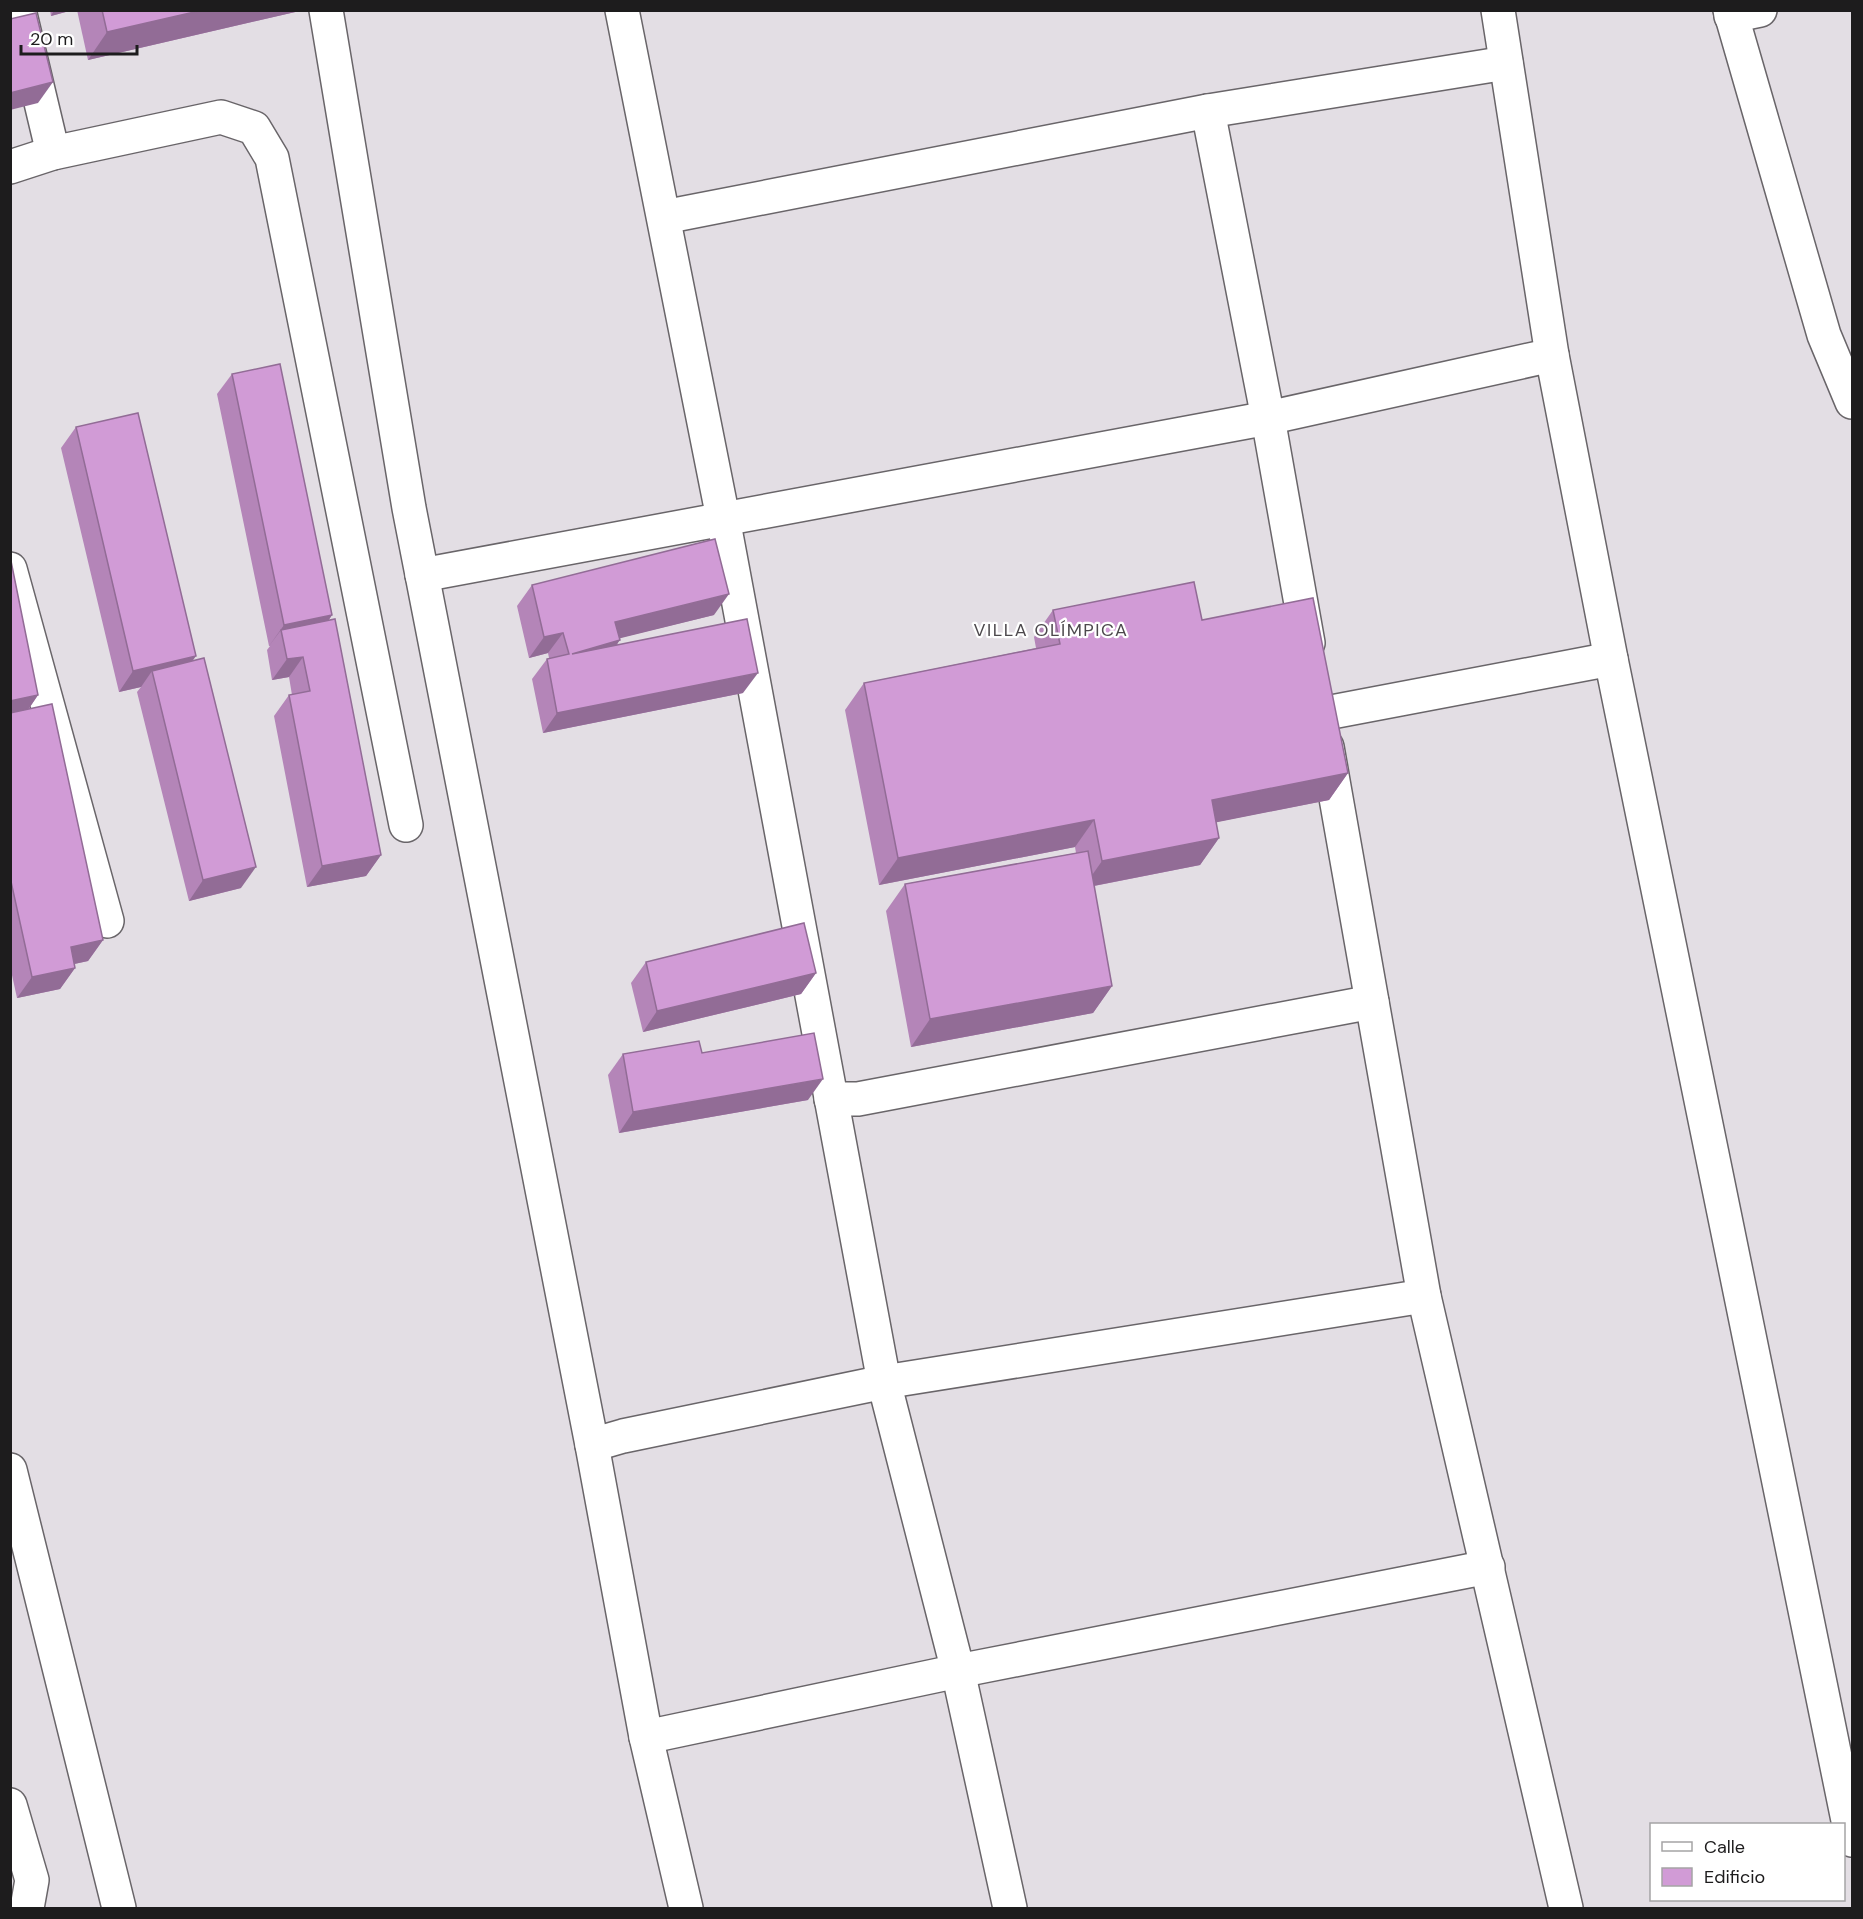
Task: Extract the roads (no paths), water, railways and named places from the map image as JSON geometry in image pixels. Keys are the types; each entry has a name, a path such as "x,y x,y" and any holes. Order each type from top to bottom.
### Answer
{"street":[{"path":"19,10 53,153"},
{"path":"326,10 409,508 592,1445 646,1737 686,1908"},
{"path":"622,10 723,518 884,1382 958,1671 1011,1908"},
{"path":"1498,10 1551,355 1852,1840"},
{"path":"1741,12 1824,335 1852,402"},
{"path":"663,217 1208,111 1506,63"},
{"path":"1208,111 1268,417 1424,1296 1566,1908"},
{"path":"10,167 53,153 221,117 254,128 272,158 406,825"},
{"path":"422,575 1268,417 1551,355"},
{"path":"10,569 107,921"},
{"path":"1321,714 1611,658"},
{"path":"831,1099 858,1099 1372,1002"},
{"path":"592,1445 884,1382 1424,1296"},
{"path":"10,1470 119,1908"},
{"path":"646,1737 958,1671 1488,1567"},
{"path":"10,1805 32,1880 27,1908"}],"district":[{"name":"VILLA OLÍMPICA","path":"1051,630"}]}
